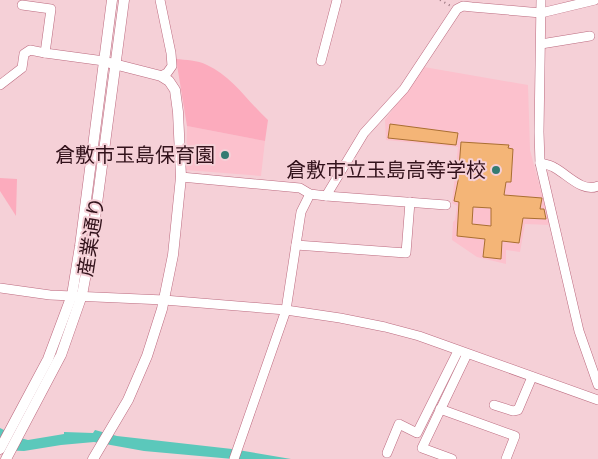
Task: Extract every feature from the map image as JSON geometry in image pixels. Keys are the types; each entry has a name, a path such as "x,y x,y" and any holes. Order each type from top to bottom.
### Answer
{"street":[{"name":"産業通り","path":"77,295 80,246 112,0"},
{"name":"産業通り","path":"8,455 13,435 24,407 77,295 92,241 124,0"},
{"path":"160,0 172,66 167,73 161,76"},
{"path":"321,61 337,0"},
{"path":"541,0 540,163 579,331 598,385"},
{"path":"326,196 364,133 404,89 454,12 472,3 505,4 541,13 595,0"},
{"path":"22,5 51,10 45,53"},
{"path":"540,44 590,36"},
{"path":"0,85 22,68 24,54 30,50 104,61 161,76 169,81 175,90 181,177 173,255 164,300 147,356 128,400 93,459"},
{"path":"540,163 554,166 582,186 595,188 598,186"},
{"path":"181,177 300,188 310,194 326,196 446,205"},
{"path":"234,459 286,310 301,212 310,194"},
{"path":"296,245 406,253 410,202"},
{"path":"0,288 50,295 164,300 286,310 385,327 419,336 598,400"},
{"path":"417,433 458,351"},
{"path":"452,459 422,448 468,354"},
{"path":"494,405 513,411 518,410 532,377"},
{"path":"440,409 515,436 506,459"},
{"path":"387,453 398,424 427,437"},
{"name":"産業通り","path":"0,449 13,435"}],"shaded area":[{"path":"176,59 203,63 232,82 268,120 265,141 187,126"},
{"name":"倉敷市立玉島高等学校","path":"424,67 528,85 530,150 550,225 525,224 520,252 506,250 506,264 477,257 452,240 453,222 457,206 452,203 458,147 386,140 385,120"},
{"name":"倉敷市玉島保育園","path":"187,126 265,141 261,176 186,170"},
{"path":"0,178 17,179 16,216 0,191"}],"water":[{"path":"0,428 8,432 9,435 28,440 64,434 64,432 93,433 95,430 117,436 232,449 291,459 233,459 144,451 94,442 24,451 0,450"}],"building":[{"path":"390,124 458,133 456,145 388,138"},
{"path":"461,142 509,145 508,148 513,149 511,182 506,182 504,195 542,198 540,209 544,209 546,219 523,218 519,243 502,241 501,259 483,257 485,239 457,236 459,202 454,201 458,181","holes":["473,207 491,208 491,226 472,224"]}],"place":[{"name":"倉敷市玉島保育園","path":"225,155"},
{"name":"倉敷市立玉島高等学校","path":"496,170"}]}
